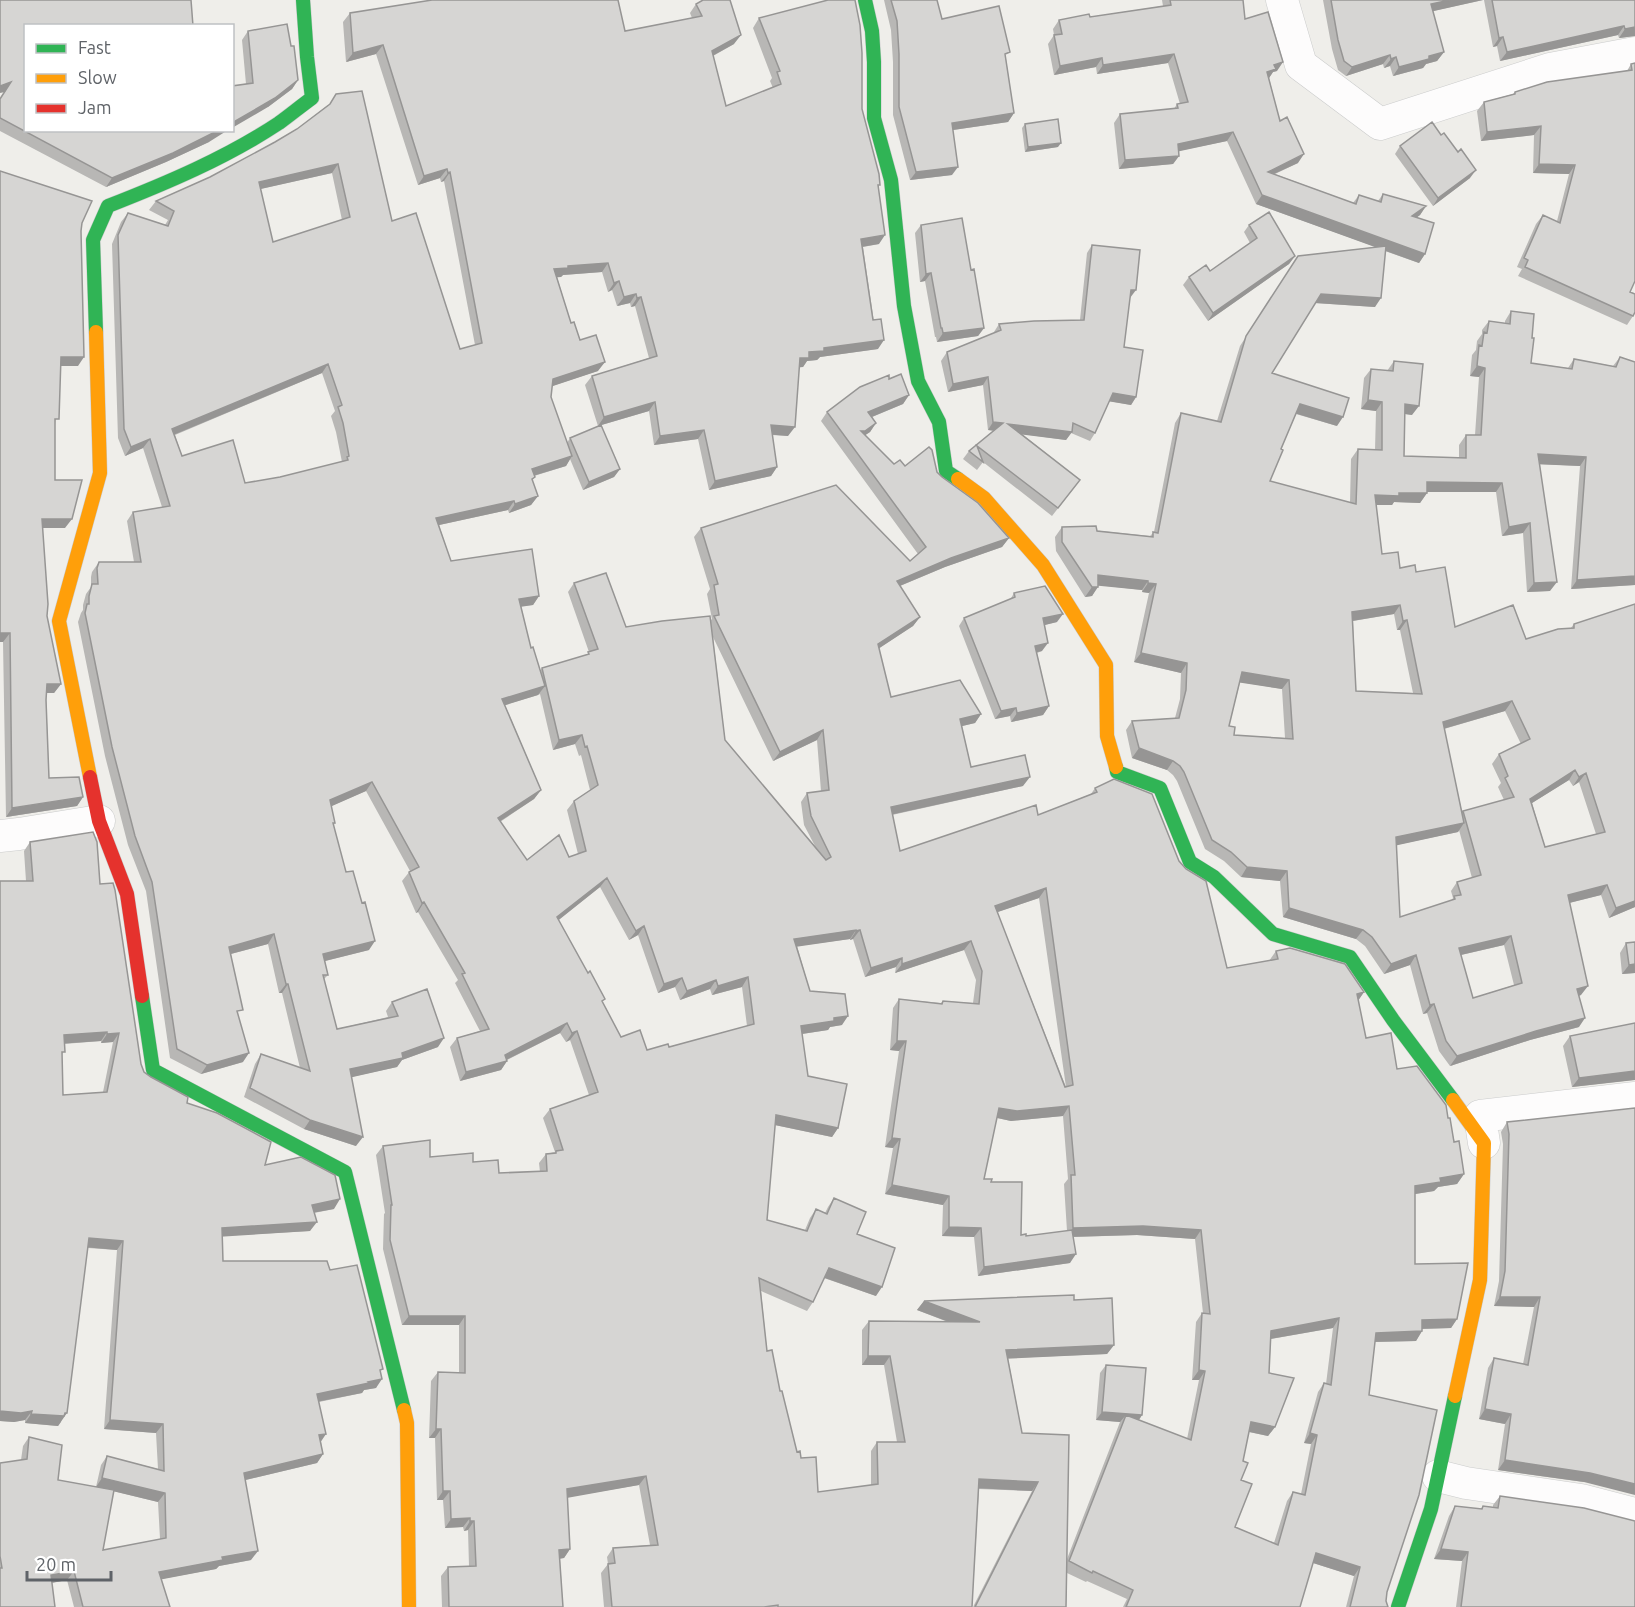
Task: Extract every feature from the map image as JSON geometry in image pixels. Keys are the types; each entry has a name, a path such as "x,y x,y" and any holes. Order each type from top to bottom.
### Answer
{"street":[{"path":"303,0 312,98 238,147 153,189 108,206 93,240 100,473 59,621 99,822 127,894 153,1070 345,1172 407,1423 409,1607"},
{"path":"865,0 872,31 874,118 891,180 904,306 918,381 939,422 946,471 984,498 1043,565 1106,665 1107,736 1117,772 1160,788 1190,862 1214,877 1273,934 1350,957 1393,1020 1484,1143"},
{"path":"1282,0 1301,65 1380,124 1550,69 1635,53"},
{"path":"0,836 99,822"},
{"path":"1398,1607 1431,1509 1480,1280 1484,1143 1480,1116 1635,1098"},
{"path":"1438,1476 1466,1483 1581,1500 1635,1514"}],"building":[{"path":"0,0 191,0 193,24 24,24 24,131 0,118 0,99 11,82 0,86"},
{"path":"432,0 618,0 625,31 702,16 696,4 703,0 730,0 741,35 712,51 726,106 781,84 777,72 780,71 759,18 828,0 855,0 862,53 862,109 879,174 880,185 878,185 885,235 861,239 873,320 881,319 884,340 824,348 824,351 809,352 809,358 800,358 795,427 771,425 777,467 715,481 704,430 660,436 655,402 604,417 592,376 657,356 641,297 637,298 636,294 624,297 619,281 614,283 608,263 554,269 571,323 574,322 580,340 596,335 605,362 553,379 551,397 572,456 532,469 535,477 532,479 538,496 515,504 514,501 436,518 451,561 532,549 539,596 519,599 531,648 533,647 545,686 502,699 541,790 498,818 527,860 559,835 569,857 586,851 574,801 598,785 582,735 559,740 542,668 589,654 588,652 598,649 574,583 606,573 626,627 710,616 725,740 826,860 831,857 811,816 807,793 829,790 823,730 780,752 714,616 719,615 714,585 718,584 701,528 836,485 910,561 926,547 827,412 860,387 889,375 889,379 901,374 909,395 868,412 876,423 865,431 861,431 894,464 900,460 905,466 929,447 932,450 937,472 978,503 1009,538 951,558 897,581 920,617 878,644 891,697 960,680 981,714 960,719 971,767 1025,755 1030,777 891,807 900,851 1036,805 1038,815 1097,792 1095,788 1114,779 1152,794 1179,861 1186,869 1206,881 1227,968 1278,959 1276,951 1290,948 1345,964 1364,992 1357,994 1366,1038 1391,1033 1397,1069 1417,1066 1446,1105 1454,1142 1459,1141 1464,1174 1440,1178 1441,1182 1415,1186 1415,1264 1468,1263 1457,1319 1422,1320 1422,1331 1376,1333 1369,1395 1437,1410 1419,1495 1387,1592 1388,1607 1350,1607 1360,1567 1316,1553 1300,1607 1126,1607 1133,1590 1069,1561 1126,1415 1191,1440 1205,1371 1199,1370 1202,1313 1210,1314 1201,1230 1143,1226 1073,1228 1071,1175 1075,1175 1069,1106 1017,1111 999,1108 984,1179 992,1179 991,1182 1022,1182 1021,1235 1072,1230 1076,1254 984,1267 981,1228 949,1227 949,1196 892,1185 900,1139 892,1138 906,1041 897,1041 899,999 942,1004 943,1001 979,1004 982,971 971,941 902,964 902,958 871,968 860,930 856,930 794,939 810,991 845,994 848,1016 834,1018 834,1021 801,1026 808,1076 847,1084 838,1128 776,1115 767,1220 807,1231 816,1209 827,1214 834,1198 866,1212 857,1234 895,1248 882,1287 829,1268 813,1302 759,1278 767,1351 772,1350 780,1391 782,1391 797,1452 800,1451 801,1458 816,1457 818,1492 878,1484 877,1442 905,1442 890,1356 868,1356 869,1321 980,1322 924,1301 1074,1295 1074,1300 1112,1298 1114,1345 1006,1350 1022,1433 1069,1435 1066,1607 975,1607 1038,1482 979,1479 972,1607 778,1607 778,1605 764,1607 612,1607 608,1564 615,1563 613,1548 658,1545 646,1476 567,1489 570,1549 559,1550 563,1607 449,1607 448,1567 476,1566 474,1521 470,1521 470,1518 451,1519 450,1491 443,1491 441,1429 436,1429 438,1372 465,1373 465,1316 409,1316 390,1240 392,1205 383,1146 430,1140 430,1157 473,1153 473,1162 498,1160 499,1173 547,1171 546,1154 563,1150 550,1109 598,1092 577,1031 572,1033 567,1023 505,1055 507,1061 466,1072 457,1038 489,1029 462,974 465,973 424,902 422,903 409,872 419,867 372,782 330,800 335,823 333,823 346,872 353,871 362,903 365,902 375,941 323,954 328,975 323,975 337,1029 398,1016 392,1002 427,989 444,1038 402,1053 403,1058 350,1069 363,1137 310,1120 250,1088 261,1054 310,1071 274,934 229,947 243,1010 237,1011 249,1053 207,1065 177,1049 152,882 135,836 112,747 85,613 92,584 98,584 99,562 141,562 133,512 170,506 150,439 131,447 124,429 118,235 128,213 168,226 174,211 156,201 210,177 297,129 330,104 336,94 362,91 392,221 416,213 460,349 482,343 450,172 448,173 447,169 424,176 383,45 353,53 350,13","holes":["338,164 350,217 273,242 259,182","328,364 342,405 338,407 349,456 348,460 245,483 233,440 182,456 172,429","607,878 636,931 644,926 664,984 682,978 687,991 716,980 718,986 748,977 754,1024 669,1047 668,1044 647,1050 640,1030 621,1037 602,1001 605,999 557,917","1046,888 1073,1085 1065,1087 995,906","1339,1318 1331,1385 1324,1383 1310,1433 1317,1435 1305,1495 1293,1492 1278,1545 1235,1527 1252,1484 1241,1480 1248,1463 1243,1461 1251,1422 1275,1427 1294,1378 1269,1373 1271,1331"]},
{"path":"891,0 937,0 942,19 999,6 1010,52 1005,54 1014,113 952,123 958,167 916,172 899,107 897,21"},
{"path":"1170,0 1243,0 1245,19 1268,12 1283,62 1274,65 1276,69 1267,72 1280,121 1287,117 1304,154 1268,172 1356,204 1359,195 1381,202 1383,194 1426,206 1412,216 1434,223 1425,254 1262,195 1233,132 1178,144 1179,156 1125,160 1120,114 1178,108 1177,104 1188,102 1174,54 1103,65 1102,58 1060,66 1054,35 1062,34 1059,20 1089,14 1090,17 1171,5"},
{"path":"1331,0 1450,0 1431,4 1444,52 1429,56 1429,59 1399,67 1396,57 1391,59 1390,55 1352,67 1344,61"},
{"path":"1492,0 1635,0 1635,27 1625,29 1624,26 1507,52 1503,37 1499,38"},
{"path":"287,24 291,46 294,46 298,80 275,98 234,122 234,86 253,83 248,31"},
{"path":"1635,63 1635,281 1630,292 1635,294 1633,316 1525,267 1528,260 1524,258 1543,215 1560,223 1575,165 1539,164 1541,126 1487,132 1484,102 1547,82 1632,70 1631,64"},
{"path":"1058,119 1061,143 1028,147 1025,124"},
{"path":"1432,122 1441,135 1444,133 1458,152 1461,149 1476,170 1438,198 1400,146"},
{"path":"26,132 215,132 173,153 112,178"},
{"path":"0,171 92,201 82,223 81,231 84,357 61,357 59,419 55,419 55,480 82,480 72,519 42,519 47,616 61,684 47,684 49,778 79,777 83,797 12,808 10,633 0,633"},
{"path":"1269,212 1295,256 1213,313 1189,277 1206,265 1210,271 1257,238 1249,225"},
{"path":"962,218 984,328 943,333 931,273 926,274 921,225"},
{"path":"1092,245 1140,250 1136,290 1131,290 1124,347 1143,350 1136,397 1113,393 1095,433 1073,423 1072,432 1008,424 1080,480 1058,508 977,446 983,462 969,451 1003,423 993,422 988,377 953,384 947,352 1001,330 999,324 1084,320"},
{"path":"1386,246 1381,298 1321,294 1272,373 1349,398 1343,417 1300,404 1270,481 1356,504 1358,449 1382,450 1382,402 1368,400 1371,369 1393,371 1394,361 1423,364 1419,406 1405,404 1404,456 1466,458 1466,435 1481,435 1485,368 1477,366 1479,345 1482,346 1484,332 1487,333 1489,321 1510,324 1511,311 1534,314 1531,363 1572,369 1574,359 1616,367 1620,357 1635,362 1635,576 1577,580 1586,457 1538,454 1557,582 1534,583 1530,523 1509,527 1502,483 1427,482 1427,493 1399,493 1399,496 1375,495 1382,554 1398,552 1400,568 1415,565 1416,572 1445,567 1455,627 1513,605 1526,639 1558,629 1574,628 1574,624 1635,604 1635,901 1616,908 1607,885 1568,895 1588,986 1577,989 1585,1018 1457,1056 1446,1041 1434,1004 1430,1005 1416,955 1391,964 1372,937 1363,930 1289,908 1287,871 1247,867 1231,852 1212,840 1180,766 1139,748 1132,721 1179,718 1186,690 1187,663 1141,653 1156,584 1098,575 1098,587 1092,587 1062,542 1062,527 1096,526 1097,531 1153,537 1153,532 1158,533 1181,413 1221,422 1246,336 1298,256","holes":["1400,605 1403,621 1407,620 1422,694 1356,691 1352,612","1242,672 1289,680 1293,739 1234,735 1235,727 1229,726","1512,701 1530,739 1499,754 1508,776 1505,778 1514,797 1463,811 1481,875 1457,882 1461,895 1454,896 1455,899 1400,917 1396,837 1464,823 1443,722","1575,770 1579,777 1586,773 1605,832 1545,847 1530,799","1511,936 1522,983 1473,998 1459,948"]},
{"path":"601,425 620,469 589,482 570,438"},
{"path":"1045,586 1063,614 1043,618 1048,643 1035,646 1049,706 1017,713 1016,708 1001,711 964,618 1015,597 1014,593"},
{"path":"93,832 97,842 100,884 113,883 115,890 144,1072 188,1097 187,1103 217,1113 271,1142 265,1165 301,1157 335,1175 340,1199 312,1205 317,1222 222,1228 223,1261 327,1261 330,1270 357,1265 383,1369 380,1370 382,1379 317,1394 326,1434 319,1435 323,1454 244,1473 258,1551 159,1572 170,1607 83,1607 74,1571 51,1575 55,1607 0,1607 0,1568 2,1568 0,1463 27,1459 29,1437 62,1445 58,1480 114,1490 103,1550 166,1538 165,1493 102,1478 107,1456 164,1471 163,1424 110,1420 123,1241 89,1238 67,1413 64,1416 31,1414 32,1411 21,1413 0,1411 0,881 33,881 30,842","holes":["107,1032 107,1034 119,1033 107,1092 63,1095 64,1035"]},
{"path":"1635,942 1635,964 1629,965 1626,943"},
{"path":"1635,1023 1635,1071 1579,1078 1570,1036"},
{"path":"1635,1108 1635,1484 1590,1473 1505,1460 1511,1414 1485,1409 1494,1358 1528,1365 1540,1297 1500,1297 1505,1271 1509,1134 1507,1122"},
{"path":"1106,1365 1146,1368 1142,1415 1102,1412"},
{"path":"1500,1496 1584,1508 1635,1521 1635,1607 1461,1607 1468,1552 1441,1549 1455,1506 1498,1508"}],"traffic: fast":[{"path":"96,332 93,240 108,206 174,179 238,148 279,123 312,98 303,0"},
{"path":"865,0 872,31 874,118 891,180 904,306 918,381 939,422 946,471 958,479"},
{"path":"1116,767 1117,772 1160,788 1190,862 1214,877 1273,934 1350,957 1393,1020 1453,1100"},
{"path":"142,996 153,1070 345,1172 404,1410"},
{"path":"1398,1607 1431,1509 1455,1396"}],"traffic: slow":[{"path":"90,777 59,621 100,473 96,332"},
{"path":"958,479 984,498 1043,565 1106,665 1107,736 1116,767"},
{"path":"1453,1100 1484,1143 1480,1280 1455,1396"},
{"path":"404,1410 407,1423 409,1607"}],"traffic: jam":[{"path":"90,777 99,821 127,894 142,996"}]}
